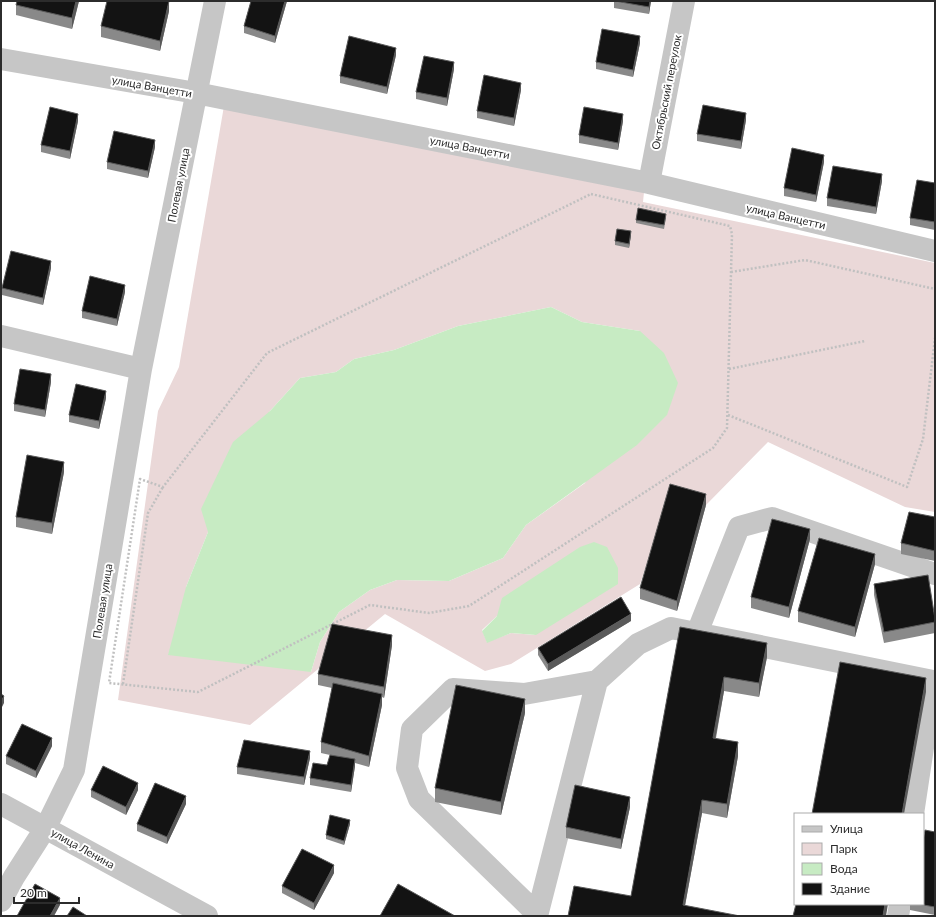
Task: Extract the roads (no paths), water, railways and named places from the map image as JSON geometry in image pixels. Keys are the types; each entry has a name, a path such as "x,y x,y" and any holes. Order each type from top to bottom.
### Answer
{"street":[{"name":"Полевая улица","path":"1,901 14,877 46,827 74,770 141,369 215,1"},
{"name":"Октябрьский переулок","path":"648,183 684,1"},
{"name":"улица Ванцетти","path":"1,59 196,93 648,183 935,251"},
{"path":"1,336 141,369"},
{"path":"697,633 739,527 772,518 935,574"},
{"path":"537,915 419,799 407,768 412,728 453,689 524,694 597,681 638,644 671,628 934,679 913,813"},
{"path":"537,915 597,681"},
{"name":"улица Ленина","path":"1,804 46,827 206,916"},
{"path":"898,916 900,905"}],"water":[{"path":"551,307 582,322 640,331 664,353 678,383 667,415 637,445 526,525 503,558 449,581 397,580 370,590 339,612 320,642 311,672 168,655 186,587 208,532 201,509 233,442 270,411 300,378 336,372 354,359 394,350 458,326"},
{"path":"594,542 607,547 618,568 618,584 536,635 511,633 487,643 482,631 497,616 502,598 580,547"}]}
